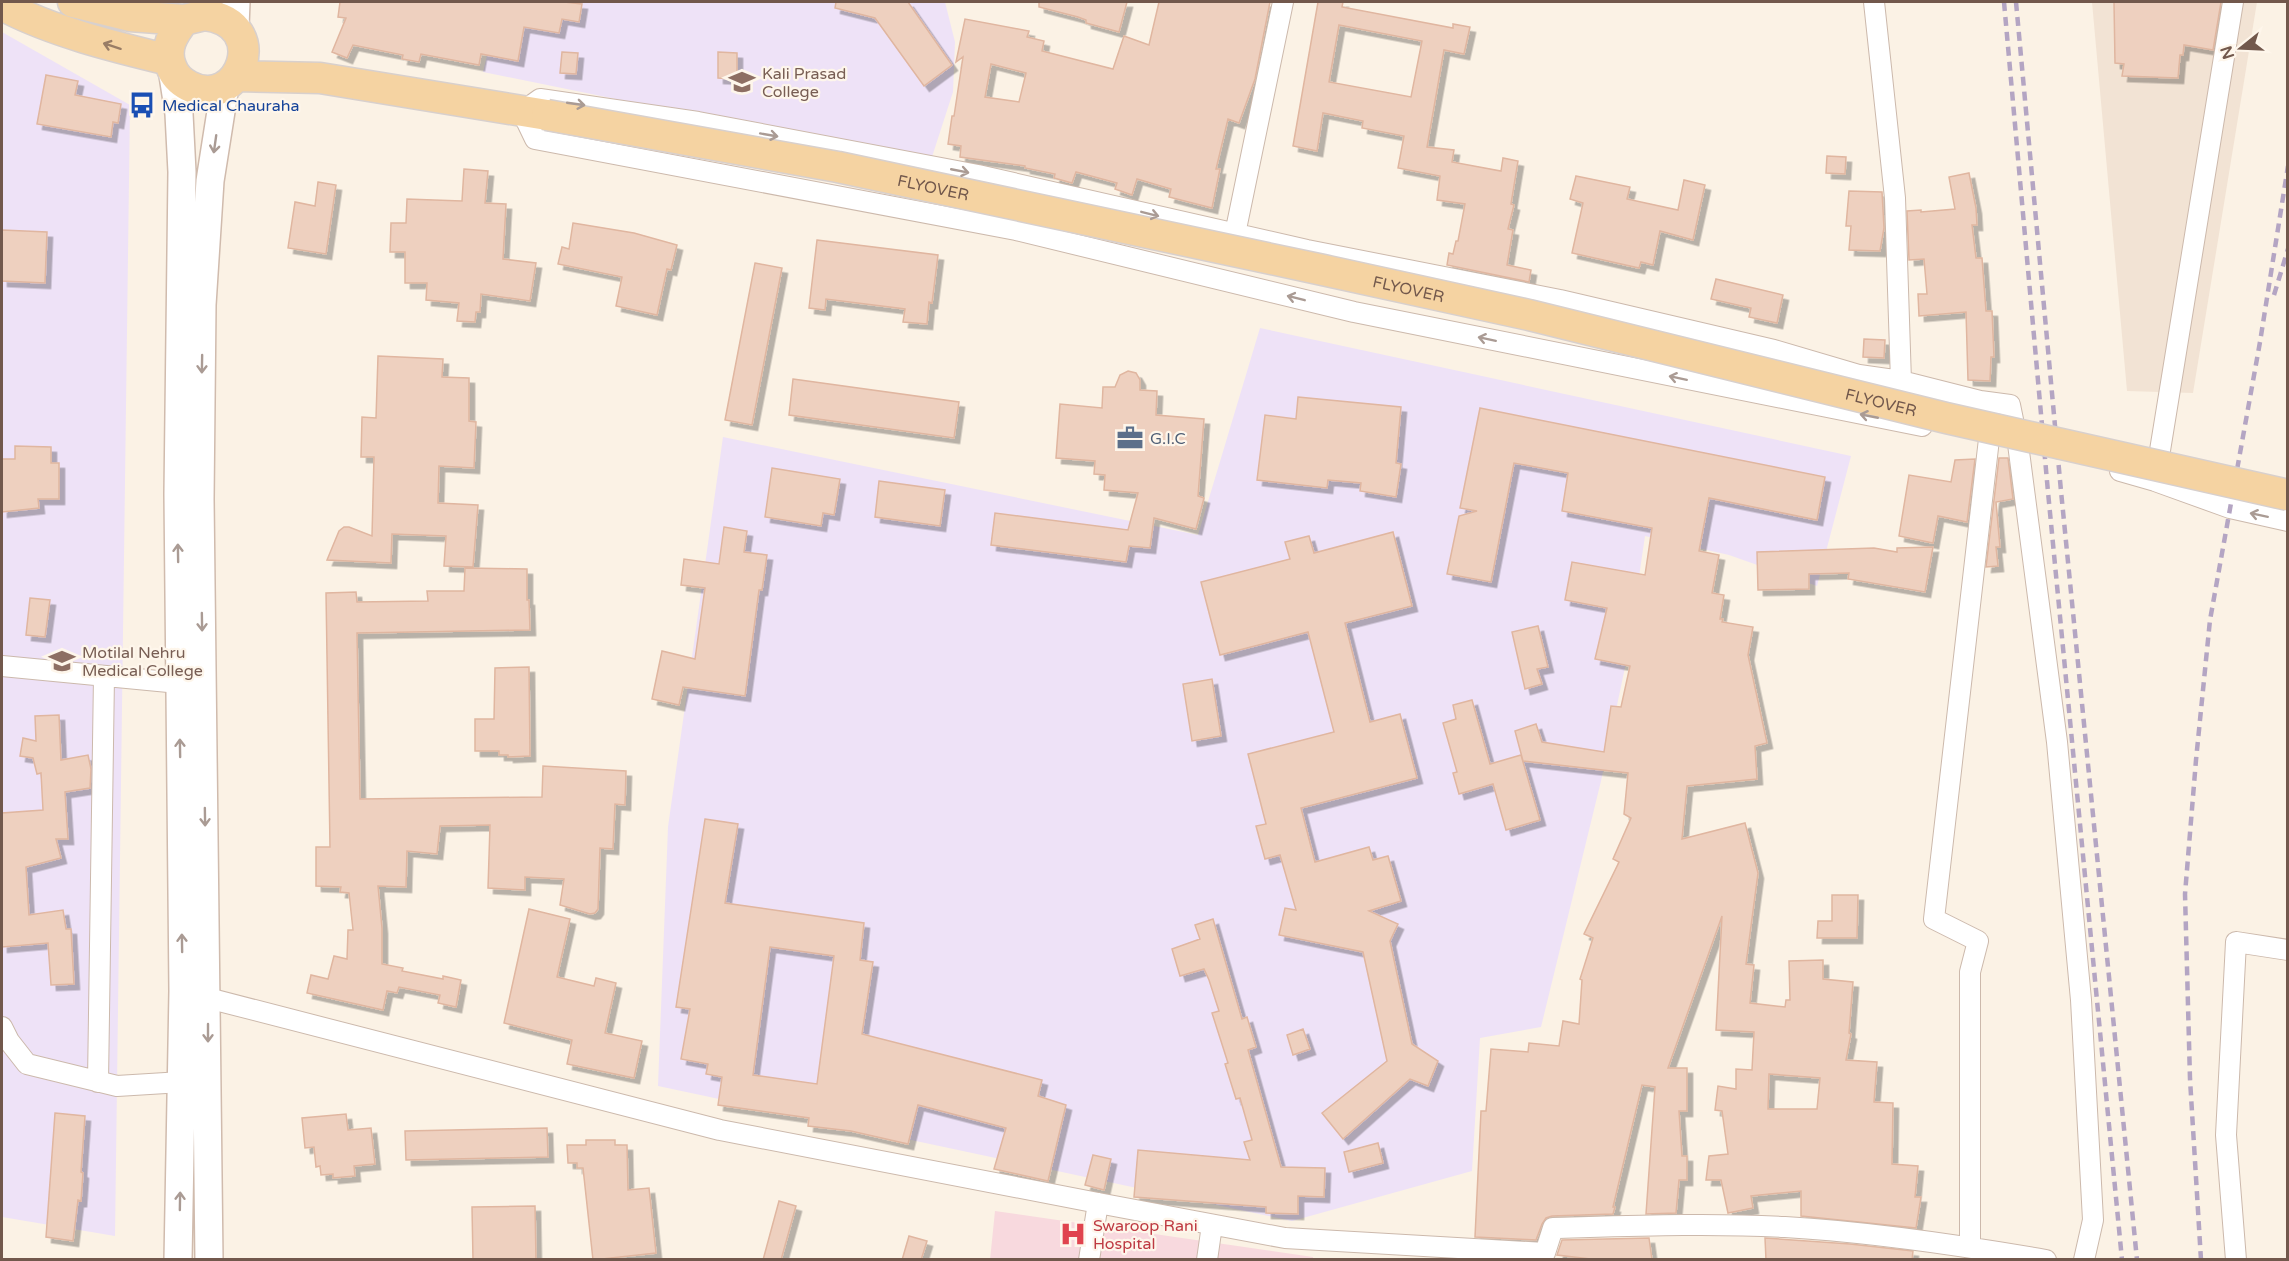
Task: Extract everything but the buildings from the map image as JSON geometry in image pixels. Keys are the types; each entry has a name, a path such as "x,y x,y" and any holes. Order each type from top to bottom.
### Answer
{"main road":[{"path":"73,2 130,16 187,11 216,16 238,25 270,60 320,78"},
{"path":"2,5 21,15 171,65 178,78 195,89 215,90 231,81 320,78"},
{"path":"187,11 171,39 168,50 179,114 182,172 178,413 180,683 210,1260"},
{"path":"178,1260 182,1082 195,995 202,305 210,181 231,81 244,57 238,25"},
{"name":"FLYOVER","path":"320,78 838,167 1529,315 1946,418 2288,495"}],"street":[{"path":"1235,234 1283,2"},
{"path":"1874,2 1895,198 1901,381"},
{"path":"2155,481 2233,2"},
{"path":"2084,1260 2093,1220 2081,1000 2057,742 2018,444 2010,405 1901,381 1859,375 1774,350 1560,300 1235,234 990,177 698,122 540,99 534,113 535,139 1016,231 1354,312 1737,390 2018,444 2155,481 2230,508 2288,521"},
{"path":"1970,1247 1970,972 1978,941 1934,919 1989,439"},
{"path":"2,666 180,683"},
{"path":"98,1082 104,676"},
{"path":"2236,1260 2226,1135 2236,942 2288,950"},
{"path":"195,995 720,1130 1285,1239 1545,1253 1553,1228 1784,1227 1917,1238 2046,1260"},
{"path":"2,1027 9,1041 27,1064 117,1086 182,1082"},
{"path":"1089,1260 1098,1203"},
{"path":"1207,1260 1212,1225"}],"shaded area":[{"name":"Kali Prasad College","path":"500,2 945,2 955,42 953,92 930,163 483,72"},
{"path":"2092,2 2257,2 2193,393 2127,391"},
{"name":"Motilal Nehru Medical College","path":"2,32 130,105 115,1236 2,1217"},
{"path":"1260,328 1851,456 1817,586 1729,555 1645,536 1627,658 1601,781 1541,1027 1480,1038 1472,1171 1292,1221 658,1086 668,827 723,437 1198,535"},
{"name":"Swaroop Rani Hospital","path":"995,1211 1313,1257 1313,1260 990,1260"}],"railway":[{"path":"2004,2 2048,492 2122,1260"},
{"path":"2016,2 2061,491 2137,1260"},
{"path":"2201,1260 2190,1079 2185,894 2210,620 2260,342 2288,166"},
{"path":"2274,295 2288,249"}],"place":[{"name":"Kali Prasad College","path":"742,82"},
{"name":"Medical Chauraha","path":"142,105"},
{"name":"G.I.C","path":"1130,438"},
{"name":"Motilal Nehru Medical College","path":"62,661"},
{"name":"Swaroop Rani Hospital","path":"1073,1234"}]}
